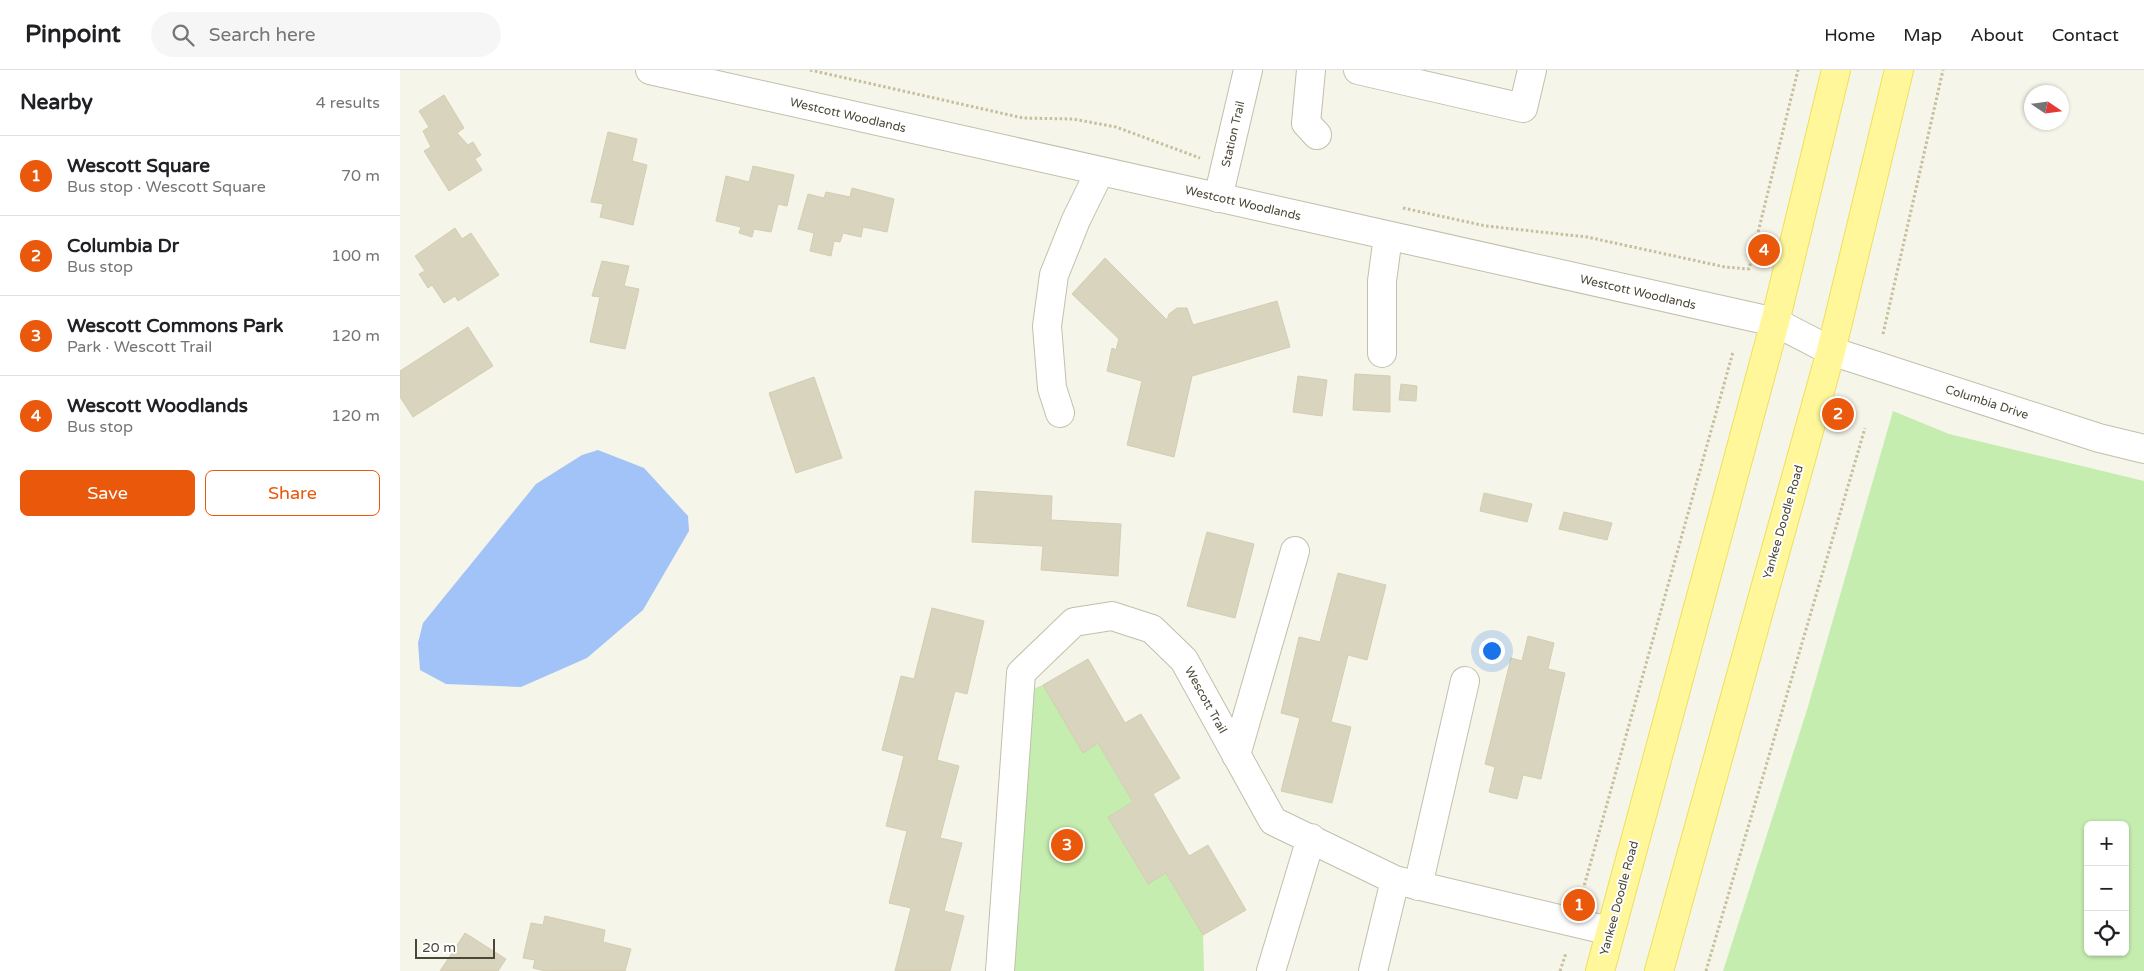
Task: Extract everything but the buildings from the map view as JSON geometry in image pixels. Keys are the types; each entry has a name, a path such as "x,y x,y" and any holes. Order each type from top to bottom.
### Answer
{"main road":[{"name":"Yankee Doodle Road","path":"1600,971 1775,322 1836,70"},
{"name":"Yankee Doodle Road","path":"1659,971 1831,351 1899,70"}],"street":[{"name":"Westcott Woodlands","path":"650,70 1775,322 1831,351"},
{"name":"Station Trail","path":"1218,198 1248,70"},
{"path":"1311,70 1306,123 1317,135"},
{"path":"1358,70 1522,108 1532,70"},
{"path":"1060,413 1052,388 1047,326 1054,275 1076,220 1100,171"},
{"path":"1382,354 1382,282 1388,236"},
{"name":"Columbia Drive","path":"1831,351 2098,438 2144,449"},
{"path":"1236,755 1295,551"},
{"name":"Wescott Trail","path":"1000,971 1021,673 1074,622 1112,616 1152,629 1184,660 1272,821 1406,883 1610,931"},
{"path":"1372,971 1406,883 1465,682"},
{"path":"1271,971 1311,838"}],"path":[{"path":"810,70 1023,118 1073,119 1116,127 1201,158"},
{"path":"1399,208 1486,226 1588,237 1725,267 1749,269 1798,70"},
{"path":"1883,334 1943,70"},
{"path":"1583,890 1733,352"},
{"path":"1706,971 1865,428"},
{"path":"1560,971 1566,952"}],"green space":[{"path":"1893,411 1949,434 2144,481 2144,971 1723,971 1807,710"},
{"path":"1045,684 1083,752 1098,743 1133,802 1108,817 1147,883 1166,873 1203,935 1204,971 1000,971 1019,695"}],"water":[{"path":"598,450 644,468 688,516 689,531 643,610 587,658 521,687 446,684 420,670 418,643 423,623 536,484 582,455"}],"place":[{"name":"Wescott Woodlands","path":"1764,250"},
{"name":"Columbia Dr","path":"1838,414"},
{"name":"Wescott Commons Park","path":"1067,845"},
{"name":"Wescott Square","path":"1579,905"}]}
